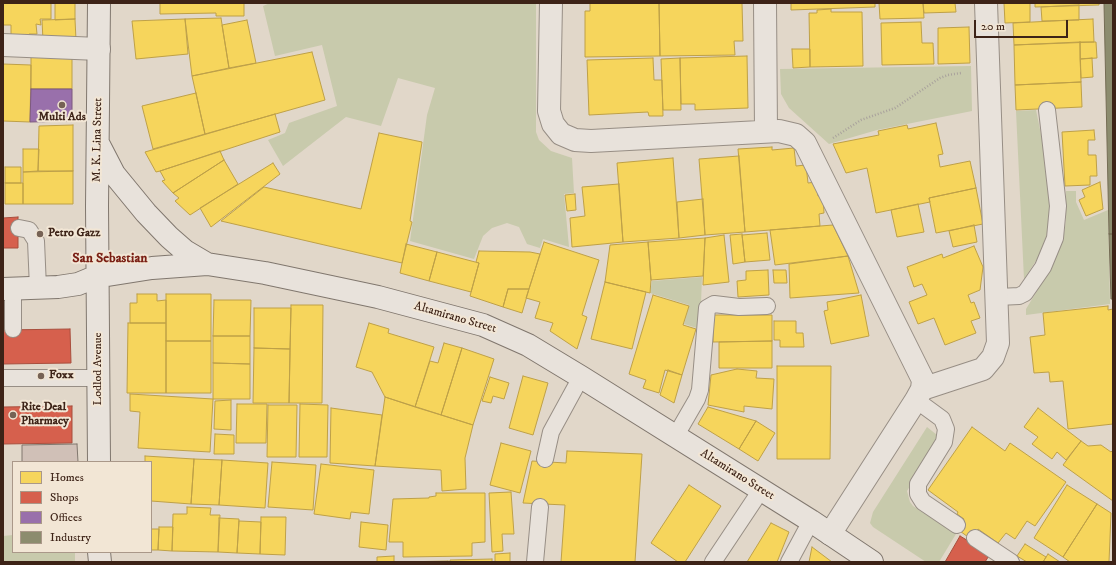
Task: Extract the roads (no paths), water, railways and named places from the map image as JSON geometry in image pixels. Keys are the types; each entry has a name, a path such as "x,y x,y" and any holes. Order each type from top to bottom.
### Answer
{"main road":[{"name":"M. K. Lina Street","path":"98,277 99,3"},
{"path":"551,3 549,111 553,124 561,134 576,140 591,141 766,131 785,132 796,135 805,143 923,380 919,395 830,534"},
{"path":"765,3 766,131"},
{"path":"919,395 983,368 993,358 998,342 998,296 986,3"},
{"path":"3,45 99,49"},
{"path":"98,134 104,156 128,192 169,237 185,250 207,264"},
{"name":"Altamirano Street","path":"8,289 72,285 98,277 152,268 207,264 265,273 370,295 483,325 523,342 581,377 761,490 872,562"},
{"name":"Lodlod Avenue","path":"98,277 99,461"}],"lane":[{"path":"998,296 1019,296 1025,293 1043,267 1055,238 1058,206 1047,110"},
{"path":"19,228 29,230 36,241 38,288"},
{"path":"8,289 13,329"},
{"path":"676,437 697,399 700,390 707,308 714,304 739,307 767,306"},
{"path":"10,374 99,378"},
{"path":"545,459 551,432 581,377"},
{"path":"919,395 942,419 946,429 941,447 920,480 917,490 918,494 923,502 957,525"},
{"path":"713,562 761,490"},
{"path":"535,562 540,507"},
{"path":"789,562 811,522"},
{"path":"975,538 1011,562"}],"place":[{"name":"Multi Ads","path":"62,105"},
{"name":"Petro Gazz","path":"40,234"},
{"name":"Foxx","path":"41,376"},
{"name":"Rite Deal Pharmacy","path":"13,415"}],"district":[{"name":"San Sebastian","path":"110,259"}]}
